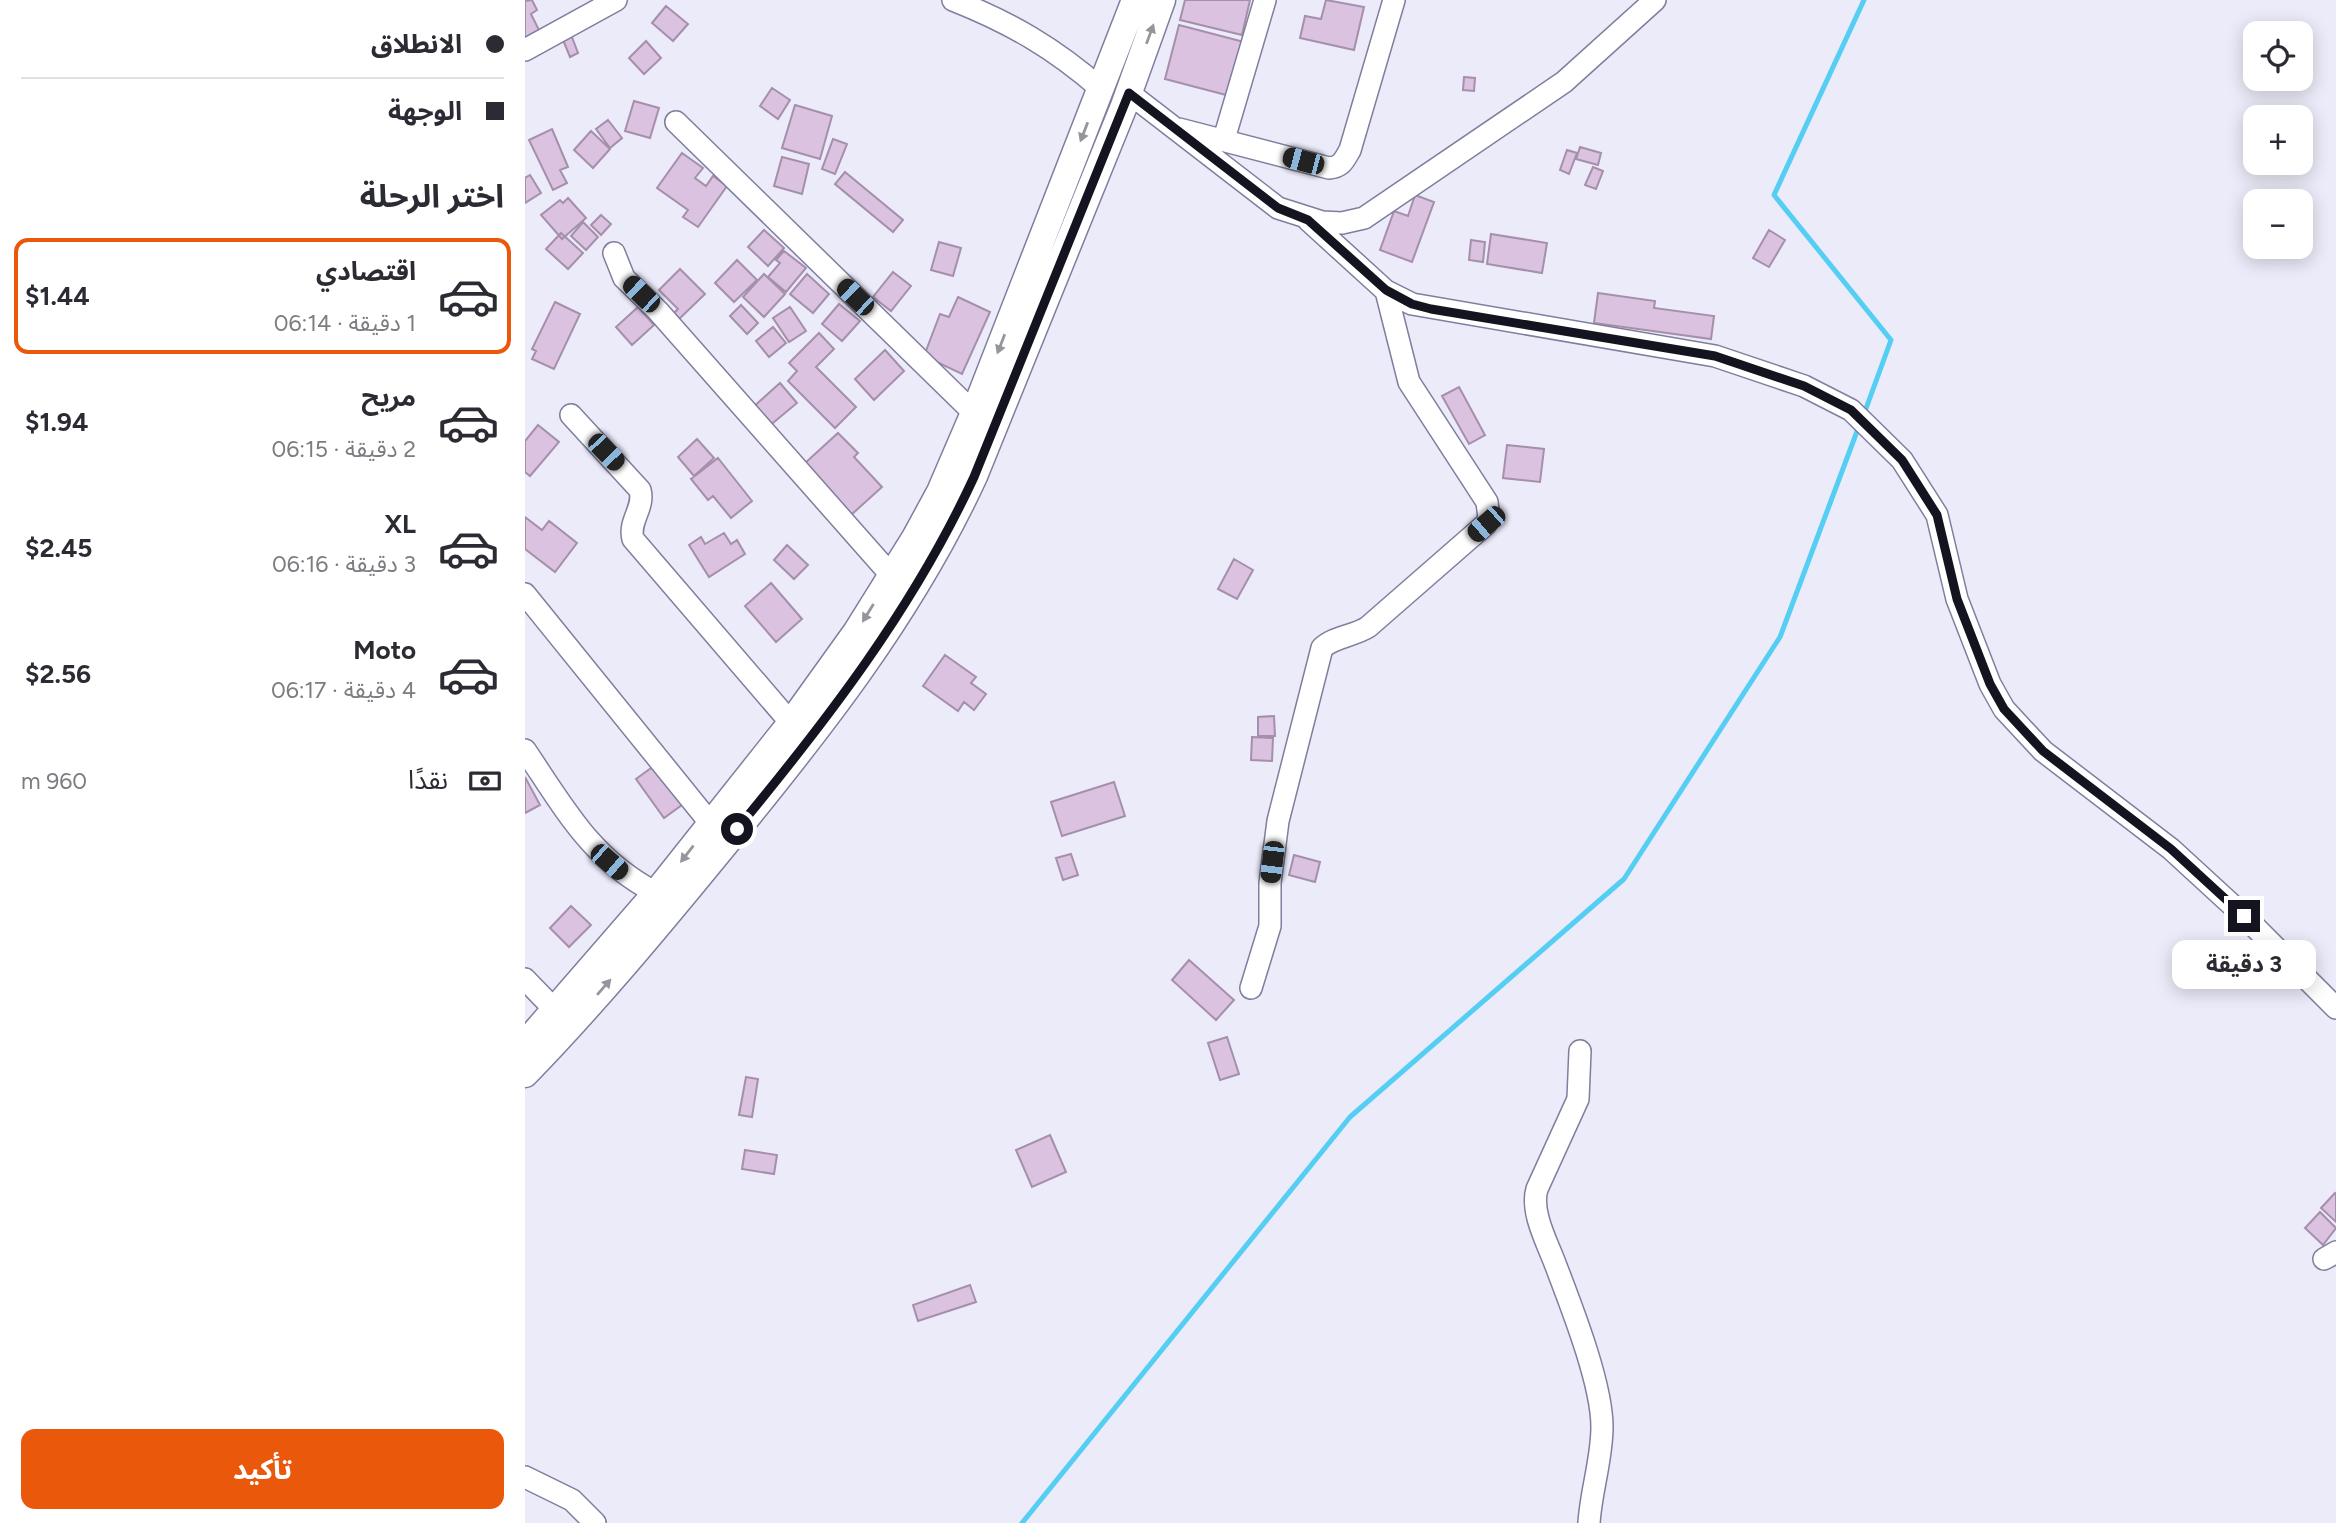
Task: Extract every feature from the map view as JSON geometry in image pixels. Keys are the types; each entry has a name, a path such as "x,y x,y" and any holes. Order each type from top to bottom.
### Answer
{"main road":[{"path":"525,1074 563,1015 656,893 711,824 804,723 940,492 974,413 1135,0"},
{"path":"525,1044 563,1015 906,604 954,521 974,477 1129,92 1162,0"},
{"path":"1103,84 1125,66 1129,92"},
{"path":"1103,84 1112,107 1129,92"}],"street":[{"path":"525,50 615,0"},
{"path":"953,0 1030,35 1103,84"},
{"path":"1224,139 1265,0"},
{"path":"1170,127 1329,168 1337,167 1350,150 1394,0"},
{"path":"1129,92 1170,127 1278,208 1308,220 1342,223 1364,218 1564,82 1655,0"},
{"path":"676,122 974,413"},
{"path":"1308,220 1386,290 1412,304 1715,356 1804,386 1851,410 1902,460 1937,515 1957,599 1990,684 2004,709 2043,751 2171,849 2244,916 2336,1008"},
{"path":"614,253 624,278 658,311 891,575"},
{"path":"1251,988 1270,926 1270,883 1278,821 1322,648 1327,642 1355,635 1368,627 1486,524 1489,518 1487,502 1409,382 1386,290"},
{"path":"571,415 640,490 641,503 631,531 633,539 804,723"},
{"path":"525,594 711,824"},
{"path":"525,750 594,849 621,872 656,893"},
{"path":"525,979 563,1015"},
{"path":"1580,1051 1578,1098 1537,1189 1535,1200 1541,1225 1582,1343 1601,1415 1601,1442 1589,1523"},
{"path":"525,1477 572,1500 595,1523"}],"building":[{"path":"532,0 537,10 531,14 539,30 525,38 525,1"},
{"path":"1185,0 1250,0 1242,35 1180,20"},
{"path":"1326,0 1364,7 1354,50 1300,38 1305,16 1321,19"},
{"path":"666,6 688,24 673,41 652,23"},
{"path":"1179,25 1244,42 1230,96 1165,79"},
{"path":"570,32 578,53 570,57 561,35"},
{"path":"646,41 661,58 644,74 629,58"},
{"path":"1464,77 1475,78 1474,91 1463,90"},
{"path":"772,88 790,100 778,119 760,106"},
{"path":"634,101 659,108 650,138 625,131"},
{"path":"795,105 832,116 820,159 782,148"},
{"path":"608,120 622,138 610,148 596,129"},
{"path":"552,129 568,167 560,170 567,183 553,190 529,140"},
{"path":"591,131 610,149 593,168 574,150"},
{"path":"833,139 847,144 835,174 822,169"},
{"path":"1580,147 1601,153 1598,165 1576,159"},
{"path":"1567,150 1577,153 1569,174 1560,170"},
{"path":"682,153 703,168 695,178 706,186 713,176 727,186 698,227 683,217 688,210 657,188"},
{"path":"782,157 809,164 802,194 774,186"},
{"path":"1593,167 1603,171 1596,189 1585,185"},
{"path":"845,172 903,220 893,232 835,184"},
{"path":"530,175 541,193 525,203 525,178"},
{"path":"1415,195 1434,202 1412,262 1380,250 1394,211 1408,216"},
{"path":"568,198 586,218 562,239 541,215 560,200 563,203"},
{"path":"601,215 611,224 601,235 591,225"},
{"path":"583,222 598,237 586,250 571,236"},
{"path":"764,230 784,248 768,266 748,247"},
{"path":"1769,230 1785,240 1769,267 1753,258"},
{"path":"561,233 583,253 568,269 546,249"},
{"path":"1491,234 1547,243 1542,273 1487,264"},
{"path":"1471,240 1485,242 1483,262 1469,260"},
{"path":"939,242 961,248 953,276 931,270"},
{"path":"784,251 806,268 786,292 768,277 780,263 776,260"},
{"path":"737,260 757,280 734,302 715,283"},
{"path":"680,269 705,294 675,323 670,317 678,309 659,290"},
{"path":"893,272 911,286 891,311 873,297"},
{"path":"764,274 785,294 764,317 743,297"},
{"path":"807,274 829,294 813,313 790,294"},
{"path":"1598,293 1655,301 1654,308 1714,316 1711,339 1594,323"},
{"path":"958,297 990,312 962,374 924,356 940,314 949,317"},
{"path":"555,302 580,314 554,369 532,359 536,351 532,349"},
{"path":"839,304 860,321 842,341 822,324"},
{"path":"741,305 758,323 747,334 730,316"},
{"path":"638,307 654,325 632,345 616,327"},
{"path":"790,307 806,331 789,342 773,318"},
{"path":"773,327 786,343 769,357 756,341"},
{"path":"819,333 834,349 816,367 856,407 835,428 788,381 797,371 789,363"},
{"path":"885,350 904,371 874,400 855,379"},
{"path":"780,383 797,403 768,427 752,408"},
{"path":"1459,387 1485,435 1469,444 1442,396"},
{"path":"538,425 559,442 530,476 525,472 525,441"},
{"path":"838,433 858,453 854,457 882,487 851,515 804,464"},
{"path":"697,439 714,458 694,476 678,457"},
{"path":"1507,445 1544,449 1540,482 1503,478"},
{"path":"718,458 752,501 731,518 713,496 708,500 691,479"},
{"path":"525,517 542,530 549,521 577,543 555,572 525,549"},
{"path":"724,533 731,544 737,540 745,554 709,577 689,545 701,537 705,544"},
{"path":"787,545 808,565 794,579 774,560"},
{"path":"1234,559 1253,570 1237,599 1218,589"},
{"path":"771,583 802,619 776,642 745,606"},
{"path":"945,655 976,677 971,683 986,694 974,710 964,702 958,711 923,686"},
{"path":"1274,716 1275,736 1258,736 1258,717"},
{"path":"1252,737 1273,738 1272,761 1251,760"},
{"path":"658,763 686,802 664,818 636,779"},
{"path":"525,777 540,805 525,813"},
{"path":"1114,782 1125,816 1062,836 1051,802"},
{"path":"1071,854 1078,875 1063,880 1056,858"},
{"path":"1294,855 1320,862 1315,882 1289,875"},
{"path":"571,906 591,925 569,947 550,928"},
{"path":"1189,960 1234,1000 1216,1020 1172,980"},
{"path":"1227,1037 1239,1074 1220,1080 1208,1043"},
{"path":"746,1077 758,1079 752,1117 739,1115"},
{"path":"1050,1135 1066,1172 1032,1187 1016,1150"},
{"path":"745,1150 777,1155 774,1174 742,1169"},
{"path":"2336,1194 2336,1222 2321,1208"},
{"path":"2320,1212 2336,1228 2323,1245 2305,1228"},
{"path":"970,1285 976,1302 918,1321 913,1305"}],"waterway":[{"path":"1864,0 1774,195 1891,340 1864,414"},
{"path":"1022,1523 1350,1117 1624,879 1780,637 1859,426"}],"route":[{"path":"737,829 808,744 858,675 906,604 954,521 1039,319 1129,93 1278,208 1308,220 1398,298 1431,309 1669,346 1715,356 1804,386 1851,410 1902,460 1937,515 1957,599 1990,684 2004,709 2043,751 2171,849 2244,916"}]}
